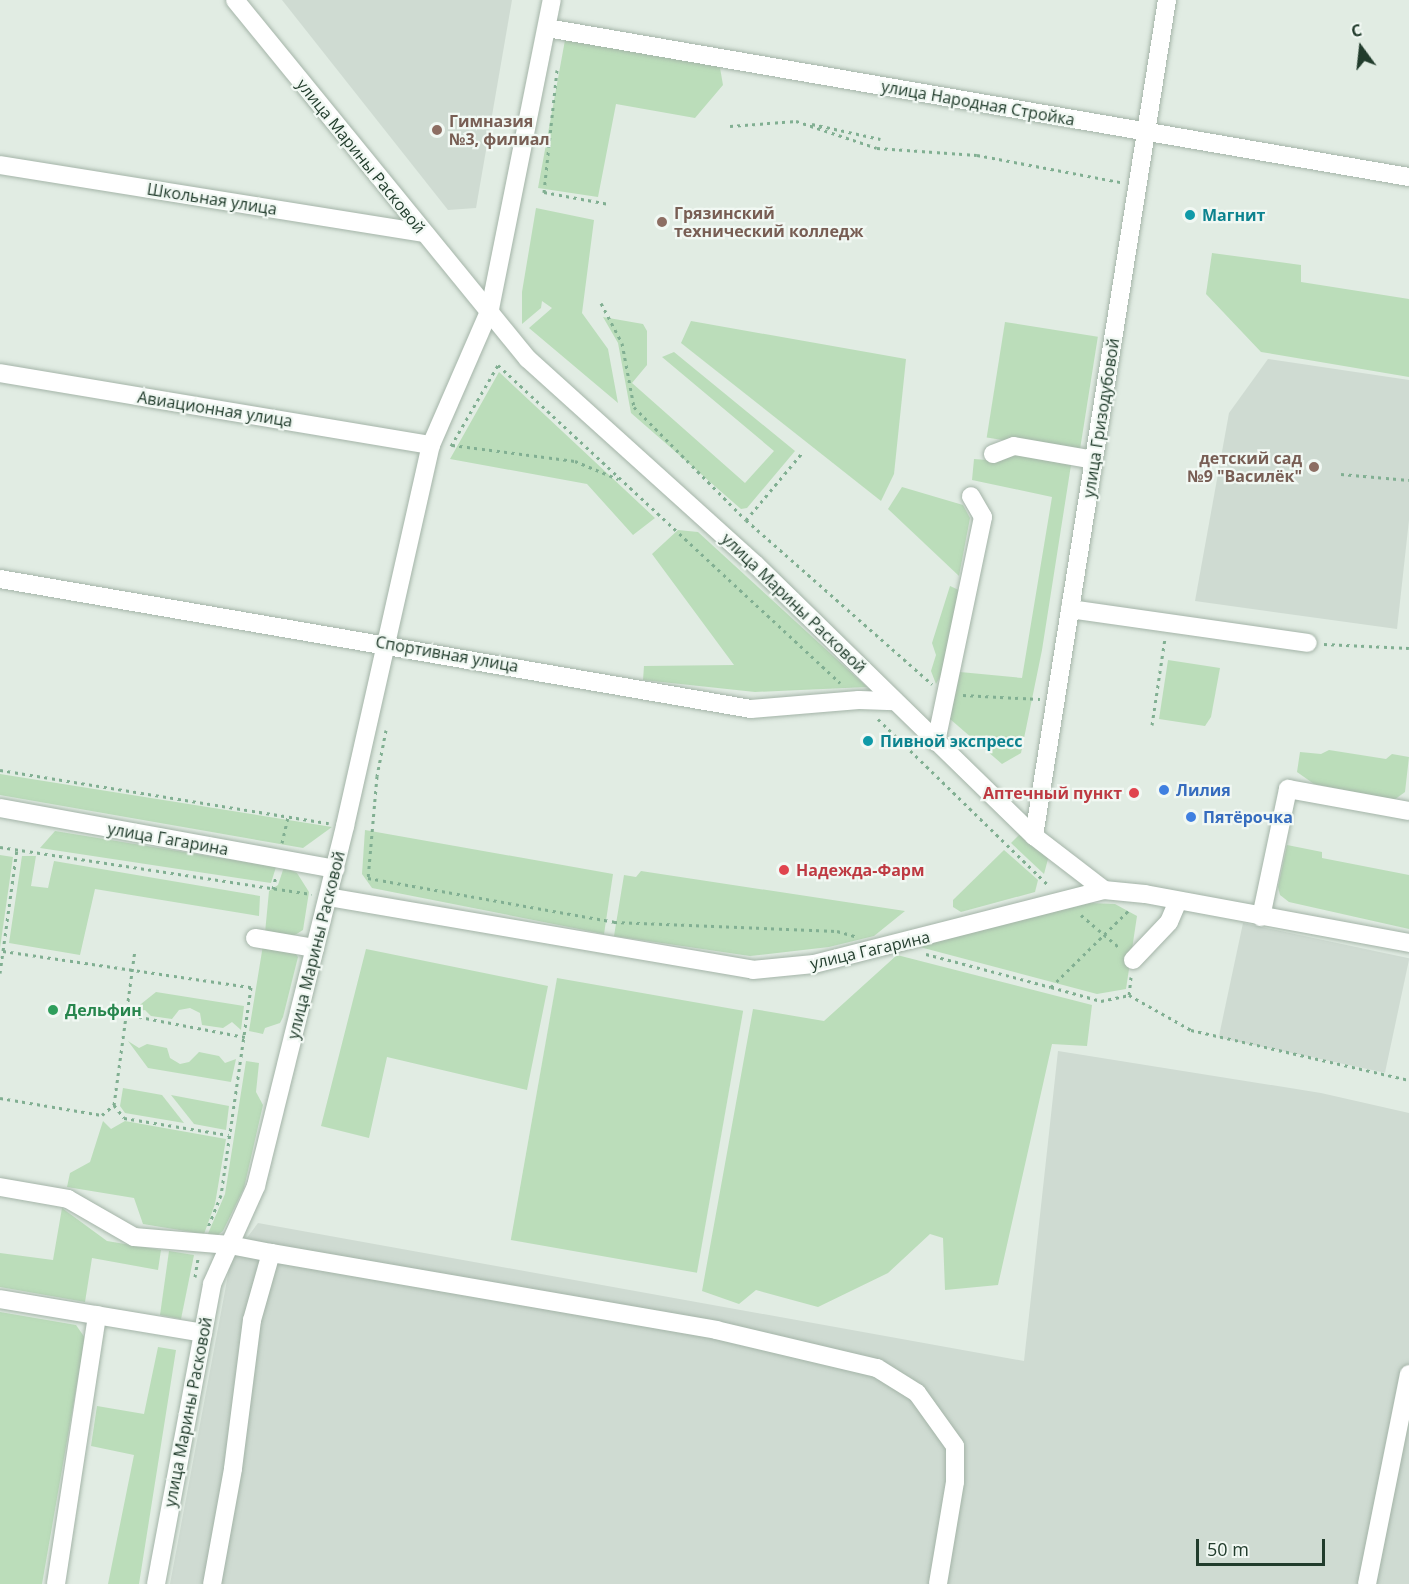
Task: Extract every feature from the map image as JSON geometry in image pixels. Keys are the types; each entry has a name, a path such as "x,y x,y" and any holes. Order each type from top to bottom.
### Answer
{"street":[{"name":"улица Марины Расковой","path":"235,0 424,233 490,309 528,359 755,564 1034,836 1104,890"},
{"name":"улица Марины Расковой","path":"156,1584 212,1284 256,1186 335,869 388,644 431,445 490,309 552,0"},
{"name":"улица Гризодубовой","path":"1034,836 1167,0"},
{"name":"улица Народная Стройка","path":"547,28 1409,177"},
{"name":"Школьная улица","path":"0,165 424,233"},
{"name":"Авиационная улица","path":"0,373 431,445"},
{"path":"993,454 1014,447 1094,460"},
{"path":"936,742 982,517 971,496"},
{"name":"Спортивная улица","path":"0,579 388,644 751,709 859,700 895,701"},
{"path":"1070,609 1308,643"},
{"path":"1261,918 1288,789 1409,808"},
{"name":"улица Гагарина","path":"0,808 335,869"},
{"name":"улица Гагарина","path":"328,897 753,970 814,964 893,946 1104,890 1145,894 1177,903 1409,943"},
{"path":"1133,960 1169,922 1177,903"},
{"path":"255,938 315,948"},
{"path":"0,1187 68,1198 134,1237 201,1245 230,1245 271,1254 716,1330 877,1368 917,1393 955,1446 955,1482 938,1584"},
{"path":"212,1584 233,1469 252,1320 271,1254"},
{"path":"0,1299 203,1333"},
{"path":"56,1584 97,1315"},
{"path":"1367,1584 1409,1374"}],"path":[{"path":"558,64 544,192 609,204"},
{"path":"730,126 796,121 880,139"},
{"path":"796,121 877,148 976,155 1138,185"},
{"path":"601,303 622,343 634,407 746,520 947,694 1056,700"},
{"path":"449,450 498,365 859,700 1064,901 1133,960 1129,995"},
{"path":"452,445 575,461 620,480"},
{"path":"746,520 802,453"},
{"path":"1341,474 1409,480"},
{"path":"1152,725 1168,623"},
{"path":"1308,643 1409,648"},
{"path":"388,722 377,776 368,878 614,922 837,931 860,937"},
{"path":"0,770 345,826"},
{"path":"0,847 328,897"},
{"path":"0,973 2,944 17,849"},
{"path":"1051,987 1145,894"},
{"path":"893,946 1101,1001 1129,995 1191,1030 1409,1080"},
{"path":"135,949 124,1014 114,1105 124,1118 229,1136"},
{"path":"3,951 251,987 220,1195 201,1245 193,1287"},
{"path":"124,1014 245,1037"},
{"path":"0,1098 102,1115 114,1105"}],"shaded area":[{"name":"Гимназия №3, филиал","path":"282,0 512,0 476,208 448,210"},
{"name":"детский сад №9 \"Василёк\"","path":"1268,359 1409,380 1409,520 1397,629 1195,601 1229,413"},
{"path":"1243,923 1409,958 1385,1073 1219,1037"},
{"path":"1058,1051 1321,1093 1409,1113 1409,1584 170,1584 231,1259 258,1223 1024,1361"}],"green space":[{"path":"565,40 719,62 723,85 695,118 616,104 598,197 538,188"},
{"path":"536,208 594,220 582,313 608,349 618,403 529,328 552,308 542,301 541,308 522,324 522,292"},
{"path":"1212,253 1301,265 1301,282 1409,299 1409,377 1261,352 1206,294"},
{"path":"603,317 643,324 647,331 647,365 632,383 745,483 774,451 662,357 674,352 795,451 747,508 741,509 631,413 618,343"},
{"path":"691,321 906,359 894,474 881,501 681,343"},
{"path":"1005,322 1098,337 1080,452 987,438"},
{"path":"499,372 655,518 633,535 587,484 450,459"},
{"path":"1011,454 1071,465 1042,650 1021,753 1002,764 950,719 960,672 1022,678 1052,497 972,480 974,459 1000,461"},
{"path":"902,487 963,505 970,518 959,576 888,509"},
{"path":"678,530 698,532 867,687 755,692 643,680 644,666 734,665 652,554"},
{"path":"950,586 961,591 951,657 936,684 931,671 936,655 932,643"},
{"path":"1168,660 1220,668 1211,717 1205,726 1159,719"},
{"path":"1329,750 1386,759 1392,754 1409,757 1405,792 1394,800 1314,784 1297,772 1300,752 1321,754"},
{"path":"0,774 332,827 303,848 0,795"},
{"path":"365,830 613,874 604,934 372,888 362,874"},
{"path":"55,831 276,867 271,883 40,848"},
{"path":"1023,831 1044,849 1048,859 1044,874 1011,843"},
{"path":"1287,845 1322,852 1322,858 1409,875 1409,929 1289,902 1280,895 1278,887"},
{"path":"1004,850 1038,880 1035,892 961,912 953,907 953,900"},
{"path":"0,855 13,857 0,948"},
{"path":"22,856 36,856 31,886 48,888 54,861 260,896 259,916 95,889 80,955 9,943"},
{"path":"284,867 297,873 309,892 303,930 290,938 265,933 269,891 278,885"},
{"path":"641,871 905,911 874,936 829,947 750,956 614,936 624,875 636,877"},
{"path":"1090,903 1115,904 1137,916 1126,989 1097,994 916,946"},
{"path":"263,945 293,950 298,957 283,1017 280,1023 265,1028 263,1034 249,1031"},
{"path":"366,949 548,986 527,1090 387,1057 369,1138 321,1126"},
{"path":"897,955 1092,1005 1087,1046 1052,1044 998,1285 945,1290 943,1238 930,1234 888,1273 818,1307 756,1290 739,1304 702,1291 753,1009 824,1021"},
{"path":"557,978 743,1011 697,1273 511,1240"},
{"path":"156,992 244,1006 241,1030 232,1022 223,1028 202,1025 200,1013 190,1008 179,1010 172,1019 151,1016 145,1010 131,1012"},
{"path":"128,1041 139,1048 147,1044 167,1048 170,1058 180,1064 189,1062 199,1052 219,1056 225,1063 236,1059 231,1082 148,1068"},
{"path":"246,1061 259,1063 256,1092 263,1105 244,1188 223,1231 215,1237 207,1236 225,1194"},
{"path":"123,1088 162,1095 184,1123 125,1113 120,1106"},
{"path":"171,1095 229,1106 226,1130 194,1124"},
{"path":"103,1121 111,1129 125,1121 226,1139 215,1204 204,1234 143,1224 134,1198 67,1187 70,1173 90,1162"},
{"path":"62,1208 107,1241 161,1250 158,1270 92,1258 85,1302 0,1287 0,1253 53,1260"},
{"path":"169,1251 194,1255 181,1319 160,1315"},
{"path":"0,1312 76,1325 85,1338 42,1584 0,1584"},
{"path":"158,1347 176,1350 139,1584 108,1584 134,1455 91,1446 97,1406 144,1414"}],"place":[{"name":"Гимназия №3, филиал","path":"437,130"},
{"name":"Магнит","path":"1190,215"},
{"name":"Грязинский технический колледж","path":"662,222"},
{"name":"детский сад №9 \"Василёк\"","path":"1314,467"},
{"name":"Пивной экспресс","path":"868,741"},
{"name":"Лилия","path":"1164,790"},
{"name":"Аптечный пункт","path":"1134,793"},
{"name":"Пятёрочка","path":"1191,817"},
{"name":"Надежда-Фарм","path":"784,870"},
{"name":"Дельфин","path":"53,1010"}]}
